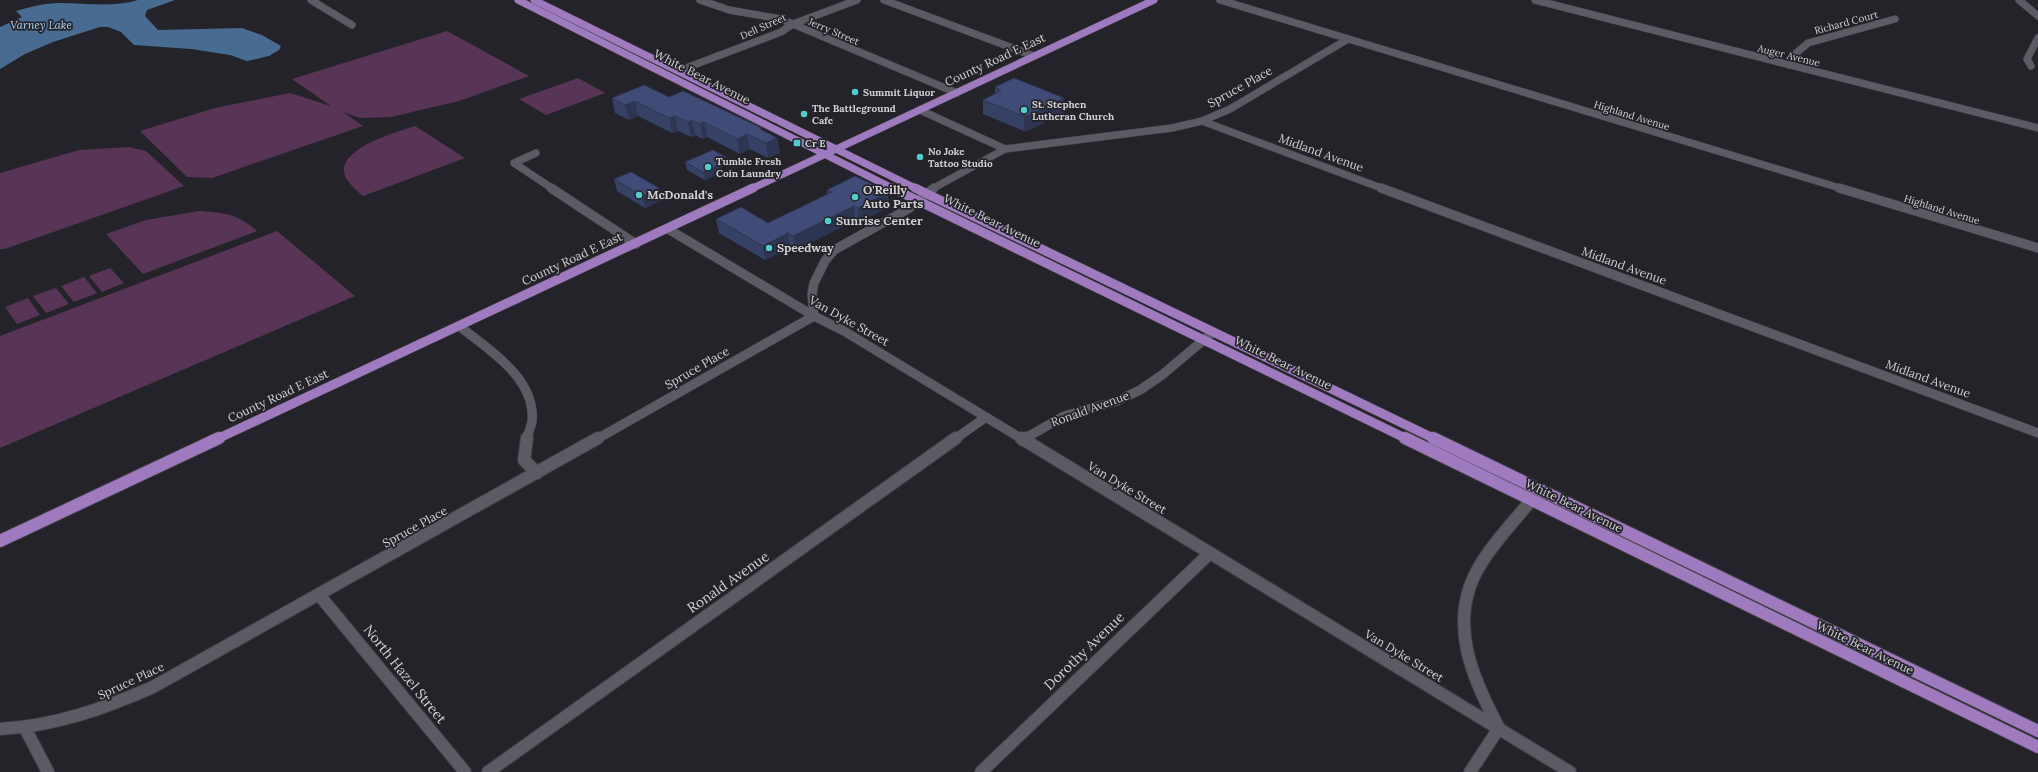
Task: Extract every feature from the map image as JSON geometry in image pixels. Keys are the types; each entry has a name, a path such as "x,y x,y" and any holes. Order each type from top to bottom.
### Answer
{"main road":[{"name":"White Bear Avenue","path":"534,0 837,149 922,196 1204,339 2038,731"},
{"name":"County Road E East","path":"0,541 1154,0"},
{"name":"White Bear Avenue","path":"523,1 825,155 922,196 1213,332 2038,747"}],"street":[{"path":"311,0 352,25"},
{"name":"Jerry Street","path":"700,0 718,7 770,16 793,24 957,93"},
{"name":"Dell Street","path":"678,71 781,32 793,24 857,0"},
{"path":"884,0 1034,56"},
{"name":"Highland Avenue","path":"1220,0 2038,248"},
{"name":"Auger Avenue","path":"1535,0 2038,128"},
{"path":"2019,0 2038,16"},
{"name":"Richard Court","path":"1789,65 1790,61 1801,48 1808,43 1895,19"},
{"path":"2031,66 2027,59 2038,38"},
{"name":"Spruce Place","path":"0,729 26,728 80,716 118,703 153,687 320,596 814,316 812,294 814,283 825,261 834,250 908,209 922,196 1005,149 1172,128 1202,121 1230,109 1348,39"},
{"path":"920,110 1005,149"},
{"name":"Midland Avenue","path":"1202,121 2038,433"},
{"path":"536,153 514,163 636,244"},
{"name":"Van Dyke Street","path":"668,229 814,316 844,331 1570,772"},
{"path":"458,326 508,368 519,379 528,393 532,422 526,440 524,460 537,473"},
{"name":"Ronald Avenue","path":"1023,440 1051,421 1078,411 1108,404 1127,397 1145,387 1213,332"},
{"name":"Ronald Avenue","path":"488,772 986,417"},
{"path":"1470,772 1499,728 1482,698 1471,671 1465,646 1463,623 1465,601 1470,584 1479,568 1535,494"},
{"name":"Dorothy Avenue","path":"981,772 1209,554"},
{"name":"North Hazel Street","path":"320,596 465,772"},
{"path":"26,728 48,772"}],"shaded area":[{"path":"447,31 529,76 459,101 391,117 360,118 343,112 363,126 212,178 187,177 140,131 215,108 290,93 331,106 292,79"},
{"path":"578,78 605,93 546,115 519,99"},
{"path":"415,126 465,158 363,196 348,181 344,170 347,161 355,152 367,144"},
{"path":"129,147 146,151 184,186 5,249 0,249 0,173 79,150"},
{"path":"199,211 216,212 236,217 257,231 143,274 106,234 146,220"},
{"path":"277,231 355,296 0,448 0,336"},
{"path":"110,268 124,283 102,292 89,276"},
{"path":"84,277 97,293 74,302 61,286"},
{"path":"56,288 69,304 46,313 33,296"},
{"path":"28,298 40,315 17,324 5,307"}],"water":[{"name":"Varney Lake","path":"138,0 175,0 147,10 145,16 158,30 242,28 262,35 281,46 279,50 269,56 247,61 230,55 191,49 134,45 121,32 108,27 100,27 53,42 25,54 0,69 0,27 22,17 16,11 54,3 118,4"}],"building":[{"path":"1014,78 1064,98 1030,115 1024,116 983,100 1001,91 995,87"},
{"path":"644,85 669,97 683,91 762,128 760,129 777,138 766,143 747,134 737,139 704,122 700,124 692,120 688,122 675,116 669,118 635,101 625,105 612,98"},
{"path":"713,150 726,157 716,161 721,164 703,172 685,162"},
{"path":"631,172 659,188 642,196 614,179"},
{"path":"855,176 888,192 858,208 854,206 793,236 788,233 763,246 716,219 741,207 768,223 832,192 827,190"}],"place":[{"name":"Summit Liquor","path":"855,92"},
{"name":"St. Stephen Lutheran Church","path":"1024,110"},
{"name":"The Battleground Cafe","path":"804,114"},
{"name":"Cr E","path":"797,143"},
{"name":"No Joke Tattoo Studio","path":"920,157"},
{"name":"Tumble Fresh Coin Laundry","path":"708,167"},
{"name":"McDonald's","path":"639,195"},
{"name":"O'Reilly Auto Parts","path":"855,197"},
{"name":"Sunrise Center","path":"828,221"},
{"name":"Speedway","path":"769,248"}]}
